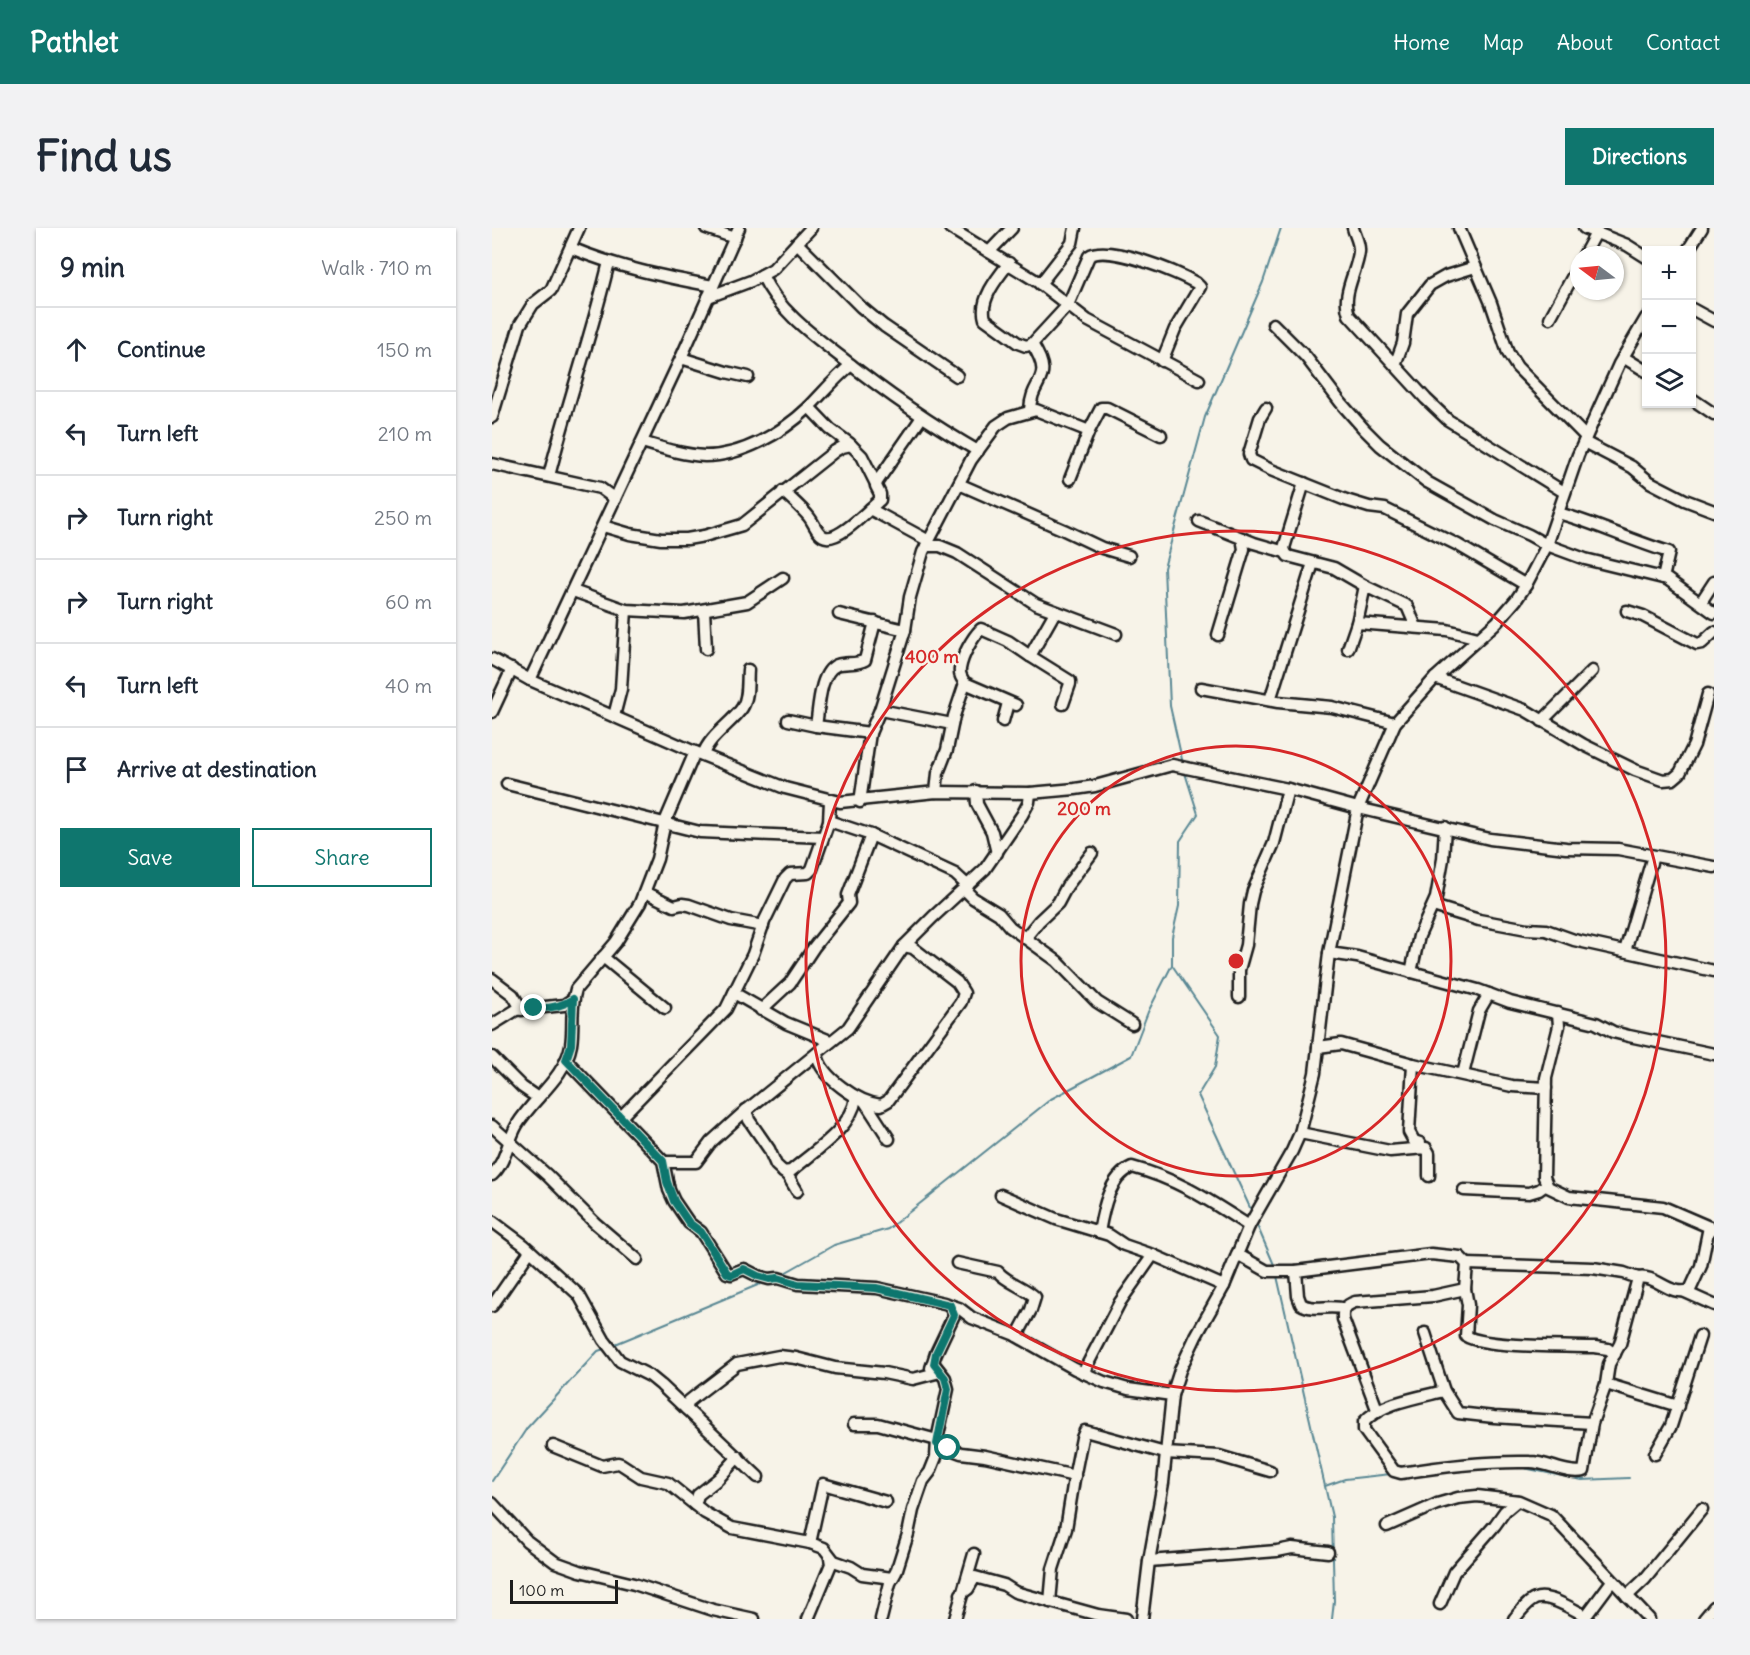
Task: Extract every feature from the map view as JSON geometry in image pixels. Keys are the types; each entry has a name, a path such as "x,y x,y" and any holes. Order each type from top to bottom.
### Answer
{"street":[{"path":"492,417 520,326 533,304 551,290 579,228"},
{"path":"530,680 737,233 706,228"},
{"path":"708,297 752,282 773,269 811,228"},
{"path":"950,228 1009,263 1087,320 1199,380"},
{"path":"989,252 1012,228"},
{"path":"1040,284 1072,243 1075,228"},
{"path":"1353,228 1359,252 1347,308 1349,315 1448,420 1564,492"},
{"path":"1459,228 1491,303 1508,353 1517,367 1585,439 1632,467 1650,482 1685,500 1714,511"},
{"path":"1584,228 1627,245 1642,254"},
{"path":"1691,246 1702,228"},
{"path":"1589,246 1596,233"},
{"path":"797,243 861,307 884,326 957,376"},
{"path":"1072,243 1089,256"},
{"path":"571,248 609,262 713,286"},
{"path":"1009,263 991,289 983,309 983,316 1018,343 1026,346 1032,344 1068,305 1089,256 1100,252 1125,257 1188,279 1200,287 1193,295 1175,329 1162,361"},
{"path":"549,476 600,302 609,262"},
{"path":"1395,364 1403,343 1407,314 1430,285 1446,276 1475,267"},
{"path":"762,274 768,289 806,330 922,417 978,451"},
{"path":"1550,318 1570,281"},
{"path":"1696,311 1714,321"},
{"path":"1272,324 1306,357 1364,429 1387,451 1427,482 1547,545 1585,559 1663,578 1676,584 1714,612"},
{"path":"1142,1619 1172,1395 1180,1370 1224,1286 1249,1226 1300,1133 1315,1073 1329,953 1358,808 1395,723 1435,678 1497,622 1526,585 1547,545 1564,492 1585,439 1623,357 1642,326"},
{"path":"1030,410 1031,401 1044,368 1032,344"},
{"path":"1623,357 1642,368"},
{"path":"681,358 748,377"},
{"path":"642,441 671,451 702,456 726,453 774,435 809,407 850,365"},
{"path":"1696,402 1714,414"},
{"path":"783,491 810,518 821,535 827,538 843,532 880,498 876,484 862,456 830,429 809,407"},
{"path":"1070,479 1098,412 1104,408 1161,435"},
{"path":"1266,408 1260,418 1249,454 1251,460 1271,470 1358,503 1385,509 1458,545 1526,585"},
{"path":"860,802 870,733 880,710 905,630 917,568 929,540 978,451 1002,420 1030,410 1036,410 1089,431"},
{"path":"876,484 922,417"},
{"path":"603,526 652,538 687,539 741,525 835,451 851,445"},
{"path":"492,464 600,488 615,499"},
{"path":"1285,552 1284,548 1304,483"},
{"path":"959,484 1102,548 1129,556"},
{"path":"870,509 957,554 1036,604 1116,634"},
{"path":"1558,513 1588,521 1670,552 1663,578"},
{"path":"1199,521 1254,543 1285,552 1288,556 1342,572 1407,606 1416,627"},
{"path":"1218,635 1244,549 1242,538"},
{"path":"1270,700 1313,563"},
{"path":"573,591 626,610 661,613 704,610 747,602 783,578"},
{"path":"1701,602 1714,582"},
{"path":"1348,649 1357,623 1365,586"},
{"path":"614,716 621,689 626,610"},
{"path":"704,610 706,649"},
{"path":"1627,611 1697,644 1702,643 1714,632"},
{"path":"1030,656 1055,612"},
{"path":"839,614 905,630"},
{"path":"816,726 823,681 827,672 834,667 865,660 875,622"},
{"path":"1357,623 1447,630 1478,638"},
{"path":"1003,721 1012,704 965,683 960,677 960,669 972,641 981,629 1008,641 1070,681 1071,684 1063,704"},
{"path":"492,659 530,680 699,754 785,788 830,801 860,802 936,792 1030,793 1095,786 1172,765 1288,789 1490,839 1566,848 1618,849 1714,867"},
{"path":"492,712 512,669"},
{"path":"492,1175 501,1164 517,1125 566,1060 571,1045 573,999 576,989 616,942 645,892 657,859 665,824 699,754 741,709 747,696 748,670"},
{"path":"1542,721 1593,671"},
{"path":"1435,678 1518,707 1569,737 1635,770 1659,779 1672,779 1680,773 1694,745 1708,694"},
{"path":"936,792 938,772 965,683"},
{"path":"1201,688 1270,700 1332,707 1395,723"},
{"path":"880,710 952,724"},
{"path":"788,720 870,733"},
{"path":"507,784 700,832 823,837"},
{"path":"1239,997 1239,970 1246,945 1253,891 1274,843 1288,789"},
{"path":"976,791 976,804 992,832 997,853"},
{"path":"664,1162 696,1162 711,1142 746,1110 817,1054 826,1042 854,1021 910,944 933,917 985,868 997,853 1022,815 1029,802 1030,793"},
{"path":"621,1117 726,1009 787,875 810,871 829,821 830,801"},
{"path":"829,821 871,835 954,874 973,898 999,914 1010,927 1057,961 1097,1002 1132,1024"},
{"path":"1411,972 1419,936 1433,906 1443,859 1445,827"},
{"path":"761,1010 790,983 814,947 849,903 850,888 871,835"},
{"path":"1026,937 1058,903 1067,886 1092,853"},
{"path":"1625,951 1653,856"},
{"path":"645,892 674,906 689,905 731,920 763,926"},
{"path":"1433,906 1479,920 1527,929 1546,930 1574,940 1714,971"},
{"path":"861,1100 881,1105 888,1101 963,997 964,993 957,982 910,944"},
{"path":"1329,953 1357,957 1510,1002 1596,1023 1613,1032 1714,1054"},
{"path":"603,957 666,1008"},
{"path":"492,979 513,995 522,1010"},
{"path":"734,993 761,1010 826,1042"},
{"path":"1463,1074 1479,1011 1489,994"},
{"path":"492,1025 522,1010 564,1005 573,999"},
{"path":"1558,1013 1559,1026 1546,1078 1544,1176 1546,1185 1553,1191 1569,1197 1663,1207 1712,1228 1701,1266 1693,1279 1692,1287 1685,1292"},
{"path":"1318,1047 1341,1044 1413,1064 1512,1086 1546,1088"},
{"path":"817,1054 822,1068 861,1100 889,1139"},
{"path":"492,1057 522,1087 538,1098"},
{"path":"566,1060 664,1162 667,1182 674,1201 689,1223 701,1232 727,1273 731,1275 744,1269 758,1276 769,1279 778,1278 798,1284 876,1288 956,1311 1002,1328 1083,1373 1113,1386 1172,1395"},
{"path":"1413,1064 1409,1132 1414,1141 1420,1143 1420,1148"},
{"path":"783,1172 791,1171 846,1123 861,1100"},
{"path":"746,1110 749,1120 769,1149 776,1165 797,1191"},
{"path":"492,1126 547,1175 595,1223 637,1259"},
{"path":"1300,1133 1390,1151 1428,1149 1429,1176"},
{"path":"1099,1232 1110,1190 1127,1169 1132,1167 1173,1180 1193,1190 1249,1226"},
{"path":"1464,1190 1528,1193 1535,1192 1546,1185"},
{"path":"1001,1195 1056,1219 1109,1235 1124,1245 1224,1286"},
{"path":"492,1221 579,1295 604,1340 620,1361 650,1376 758,1477"},
{"path":"492,1306 530,1251"},
{"path":"1237,1254 1269,1271 1296,1271 1431,1254 1460,1257 1467,1264 1466,1336 1492,1343 1595,1347 1608,1349 1615,1354"},
{"path":"1083,1373 1120,1302 1153,1255"},
{"path":"957,1263 998,1272 1002,1278 1026,1288 1035,1297 1031,1310 1017,1336"},
{"path":"1467,1264 1593,1268 1624,1273 1648,1279 1677,1292 1685,1292 1714,1305"},
{"path":"1296,1271 1301,1304 1309,1308 1335,1306 1345,1309"},
{"path":"1444,1391 1403,1401 1378,1412 1365,1421 1364,1430 1391,1469 1401,1473 1494,1463 1533,1462 1582,1472 1586,1468 1592,1423 1638,1278"},
{"path":"1378,1412 1343,1319 1345,1309 1349,1304 1355,1302 1433,1296 1465,1289"},
{"path":"881,1619 923,1481 930,1472 936,1457 948,1389 945,1378 937,1368 936,1353 956,1311"},
{"path":"1425,1333 1444,1391 1458,1413 1592,1423"},
{"path":"1655,1454 1666,1437 1678,1406 1700,1336"},
{"path":"686,1409 689,1401 737,1364 779,1356 836,1368 884,1373 913,1379 937,1368"},
{"path":"1606,1384 1678,1406"},
{"path":"854,1424 878,1424 937,1442 961,1453 985,1456 1075,1476"},
{"path":"1050,1602 1053,1569 1066,1529 1085,1431 1165,1452 1219,1456 1270,1471"},
{"path":"553,1446 602,1466 618,1462 641,1477 668,1483 705,1513 732,1528 810,1543 824,1548 832,1561 862,1574 892,1578"},
{"path":"694,1505 698,1495 718,1479 738,1457"},
{"path":"810,1543 823,1484 886,1502"},
{"path":"1387,1526 1437,1504 1458,1498 1477,1496 1517,1501 1542,1509 1551,1515 1649,1619"},
{"path":"1440,1604 1454,1572 1505,1511 1517,1501"},
{"path":"492,1503 526,1541 555,1562 590,1574 634,1584 712,1615 754,1619"},
{"path":"1627,1596 1646,1579 1702,1509"},
{"path":"1149,1561 1292,1548 1328,1552"},
{"path":"955,1619 974,1554"},
{"path":"808,1619 832,1561"},
{"path":"962,1594 975,1577 1050,1602 1098,1615 1126,1619"},
{"path":"1514,1619 1533,1600 1542,1597 1557,1601 1585,1617 1612,1581"},
{"path":"1704,1619 1714,1607"}],"waterway":[{"path":"1183,764 1170,706 1164,568 1205,417 1263,282 1281,228"},
{"path":"781,1275 834,1245 888,1229 1051,1099 1131,1056 1148,1012 1172,965 1172,937 1179,906 1180,841 1198,814 1185,773"},
{"path":"1172,965 1220,1035 1215,1067 1198,1095 1252,1212"},
{"path":"1256,1223 1275,1267"},
{"path":"1277,1276 1332,1517 1334,1601 1332,1619"},
{"path":"613,1345 765,1282"},
{"path":"492,1481 527,1428 598,1351 604,1349"},
{"path":"1519,1467 1582,1480 1629,1478"},
{"path":"1325,1486 1345,1479 1391,1474"}],"route":[{"path":"534,1008 544,1009 564,1005 573,999 571,1045 566,1060 663,1161 669,1190 674,1201 689,1223 701,1232 727,1273 731,1275 744,1269 769,1279 778,1278 798,1284 876,1288 950,1305 954,1315 934,1360 937,1369 948,1382 948,1397 937,1444 948,1448"}]}
